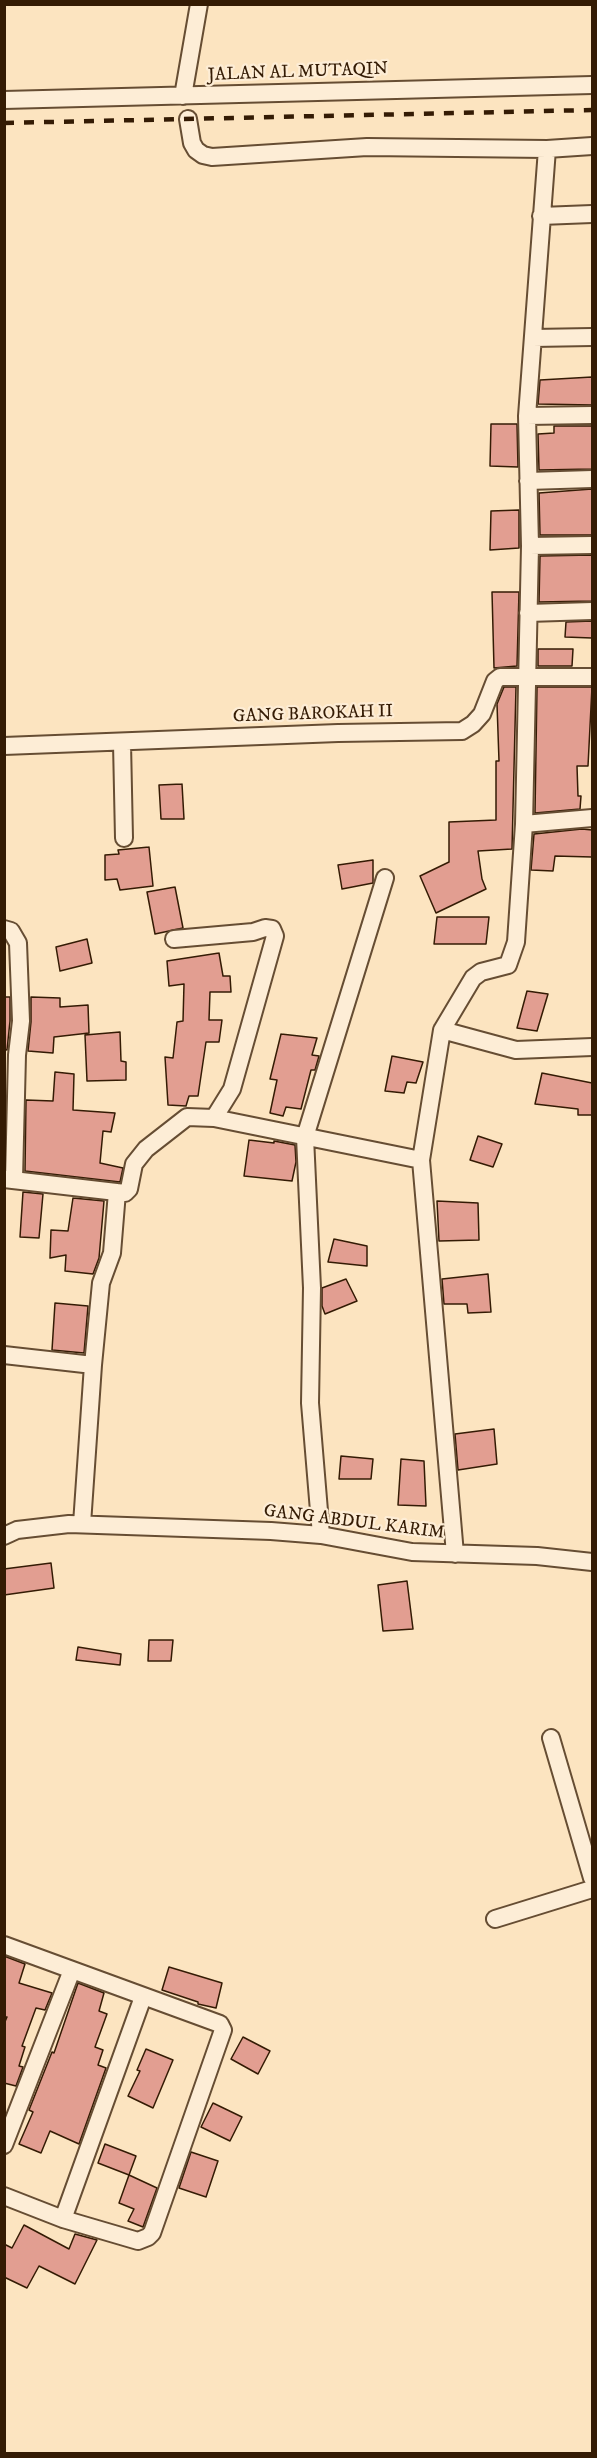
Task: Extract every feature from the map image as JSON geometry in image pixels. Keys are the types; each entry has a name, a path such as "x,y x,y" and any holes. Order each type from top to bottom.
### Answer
{"street":[{"path":"183,96 199,4"},
{"name":"JALAN AL MUTAQIN","path":"4,100 592,85"},
{"path":"188,119 192,143 196,150 212,157 367,147 548,148 592,146"},
{"path":"455,1554 421,1160 442,1030 473,978 481,972 503,968 512,960 516,942 524,824 525,676 530,546 527,416 548,148"},
{"path":"541,216 592,214"},
{"path":"533,338 592,337"},
{"path":"527,416 592,415"},
{"path":"528,481 592,479"},
{"path":"530,546 592,546"},
{"path":"528,613 592,611"},
{"name":"GANG BAROKAH II","path":"4,746 462,730 473,724 482,714 495,681 500,677 592,676"},
{"path":"122,743 124,838"},
{"path":"524,824 592,818"},
{"path":"321,1535 310,1403 312,1288 305,1137 385,878"},
{"path":"174,939 253,932 265,928 272,930 275,936 232,1089 214,1118"},
{"path":"4,929 11,931 18,943 21,1021 9,1179 125,1193 129,1189 134,1164 146,1149 187,1117 214,1118 421,1160"},
{"path":"442,1030 516,1050 592,1047"},
{"path":"82,1524 101,1283 112,1253 117,1192"},
{"path":"4,1355 93,1365"},
{"name":"GANG ABDUL KARIM","path":"4,1536 17,1530 82,1524 321,1535 412,1552 537,1556 592,1562"},
{"path":"551,1738 592,1878"},
{"path":"495,1919 592,1888"},
{"path":"4,1945 220,2024 223,2030 152,2233 144,2240 138,2241 63,2219 4,2196"},
{"path":"4,2145 72,1970"},
{"path":"63,2219 142,1996"}],"building":[{"path":"592,377 592,405 538,404 540,380"},
{"path":"491,424 517,424 518,467 490,466"},
{"path":"554,426 592,426 592,469 539,470 538,434 554,433"},
{"path":"592,489 592,535 540,535 539,493"},
{"path":"519,510 519,548 490,550 491,511"},
{"path":"592,555 592,601 539,602 540,556"},
{"path":"492,592 519,592 517,666 494,668"},
{"path":"592,621 592,638 565,637 566,622"},
{"path":"538,649 573,649 572,666 538,666"},
{"path":"504,687 516,687 512,849 478,851 482,879 486,889 436,913 420,876 449,862 449,822 496,820 496,761 499,761 497,704"},
{"path":"537,687 592,687 588,766 577,766 578,796 581,796 580,809 535,813"},
{"path":"182,784 184,819 161,819 159,785"},
{"path":"592,830 592,857 555,856 553,871 531,870 534,834"},
{"path":"149,847 153,886 120,890 117,879 105,880 105,855 119,854 118,850"},
{"path":"373,860 373,883 342,889 338,865"},
{"path":"175,887 183,928 155,934 147,892"},
{"path":"437,917 489,917 486,944 434,944"},
{"path":"87,939 92,963 60,971 56,947"},
{"path":"219,953 223,976 230,976 231,992 210,992 209,1020 222,1020 219,1042 206,1042 198,1096 189,1096 186,1106 168,1105 165,1057 173,1058 177,1022 183,1021 184,984 169,986 167,961"},
{"path":"527,991 548,994 537,1031 517,1028"},
{"path":"4,997 10,997 7,1050 4,1049"},
{"path":"31,997 60,998 60,1007 88,1005 89,1033 54,1037 53,1053 28,1051"},
{"path":"120,1032 121,1061 126,1062 126,1080 87,1081 85,1035"},
{"path":"281,1034 317,1038 312,1055 319,1056 315,1070 311,1070 301,1109 286,1107 283,1116 270,1113 277,1080 270,1079"},
{"path":"392,1056 423,1062 416,1083 407,1082 404,1093 385,1091"},
{"path":"55,1072 74,1074 73,1110 115,1113 111,1132 103,1131 100,1163 123,1168 120,1182 25,1171 26,1100 53,1101"},
{"path":"542,1073 592,1083 592,1115 578,1115 578,1109 535,1104"},
{"path":"478,1136 502,1144 493,1167 470,1160"},
{"path":"249,1140 295,1145 296,1162 292,1181 244,1176"},
{"path":"23,1192 43,1194 39,1238 20,1237"},
{"path":"73,1198 104,1201 99,1258 93,1274 65,1271 66,1255 50,1258 51,1230 68,1231"},
{"path":"437,1201 478,1203 479,1240 439,1241"},
{"path":"334,1239 367,1246 367,1266 328,1262"},
{"path":"488,1274 491,1312 468,1313 467,1304 444,1304 442,1279"},
{"path":"346,1279 357,1301 325,1314 322,1306 322,1288"},
{"path":"55,1303 88,1306 84,1353 52,1350"},
{"path":"494,1429 497,1464 458,1470 455,1434"},
{"path":"341,1456 373,1459 371,1479 339,1479"},
{"path":"401,1459 424,1461 426,1506 398,1505"},
{"path":"51,1563 54,1588 4,1595 4,1569"},
{"path":"407,1581 413,1629 383,1631 378,1585"},
{"path":"149,1640 173,1640 171,1661 148,1661"},
{"path":"78,1647 121,1654 120,1665 76,1660"},
{"path":"4,1956 25,1964 19,1983 52,1993 45,2010 36,2008 22,2046 25,2047 19,2066 23,2067 16,2086 4,2083 4,2024 7,2017 4,2017"},
{"path":"169,1967 222,1983 216,2008 198,2004 198,2002 162,1990"},
{"path":"78,1983 104,1993 99,2011 107,2014 95,2047 103,2050 98,2065 106,2068 79,2144 50,2131 41,2153 19,2144 33,2112 29,2110 52,2052 54,2053"},
{"path":"243,2037 270,2051 258,2074 231,2059"},
{"path":"146,2049 173,2060 153,2108 128,2096 140,2071 137,2070"},
{"path":"213,2103 242,2117 230,2141 201,2127"},
{"path":"105,2144 136,2156 129,2175 98,2163"},
{"path":"191,2152 218,2161 206,2197 179,2188"},
{"path":"129,2175 157,2188 143,2227 128,2221 134,2209 119,2203"},
{"path":"24,2225 69,2249 75,2234 97,2240 75,2284 39,2266 27,2288 4,2277 4,2244 12,2248"}],"railway":[{"path":"4,123 592,110"}]}
